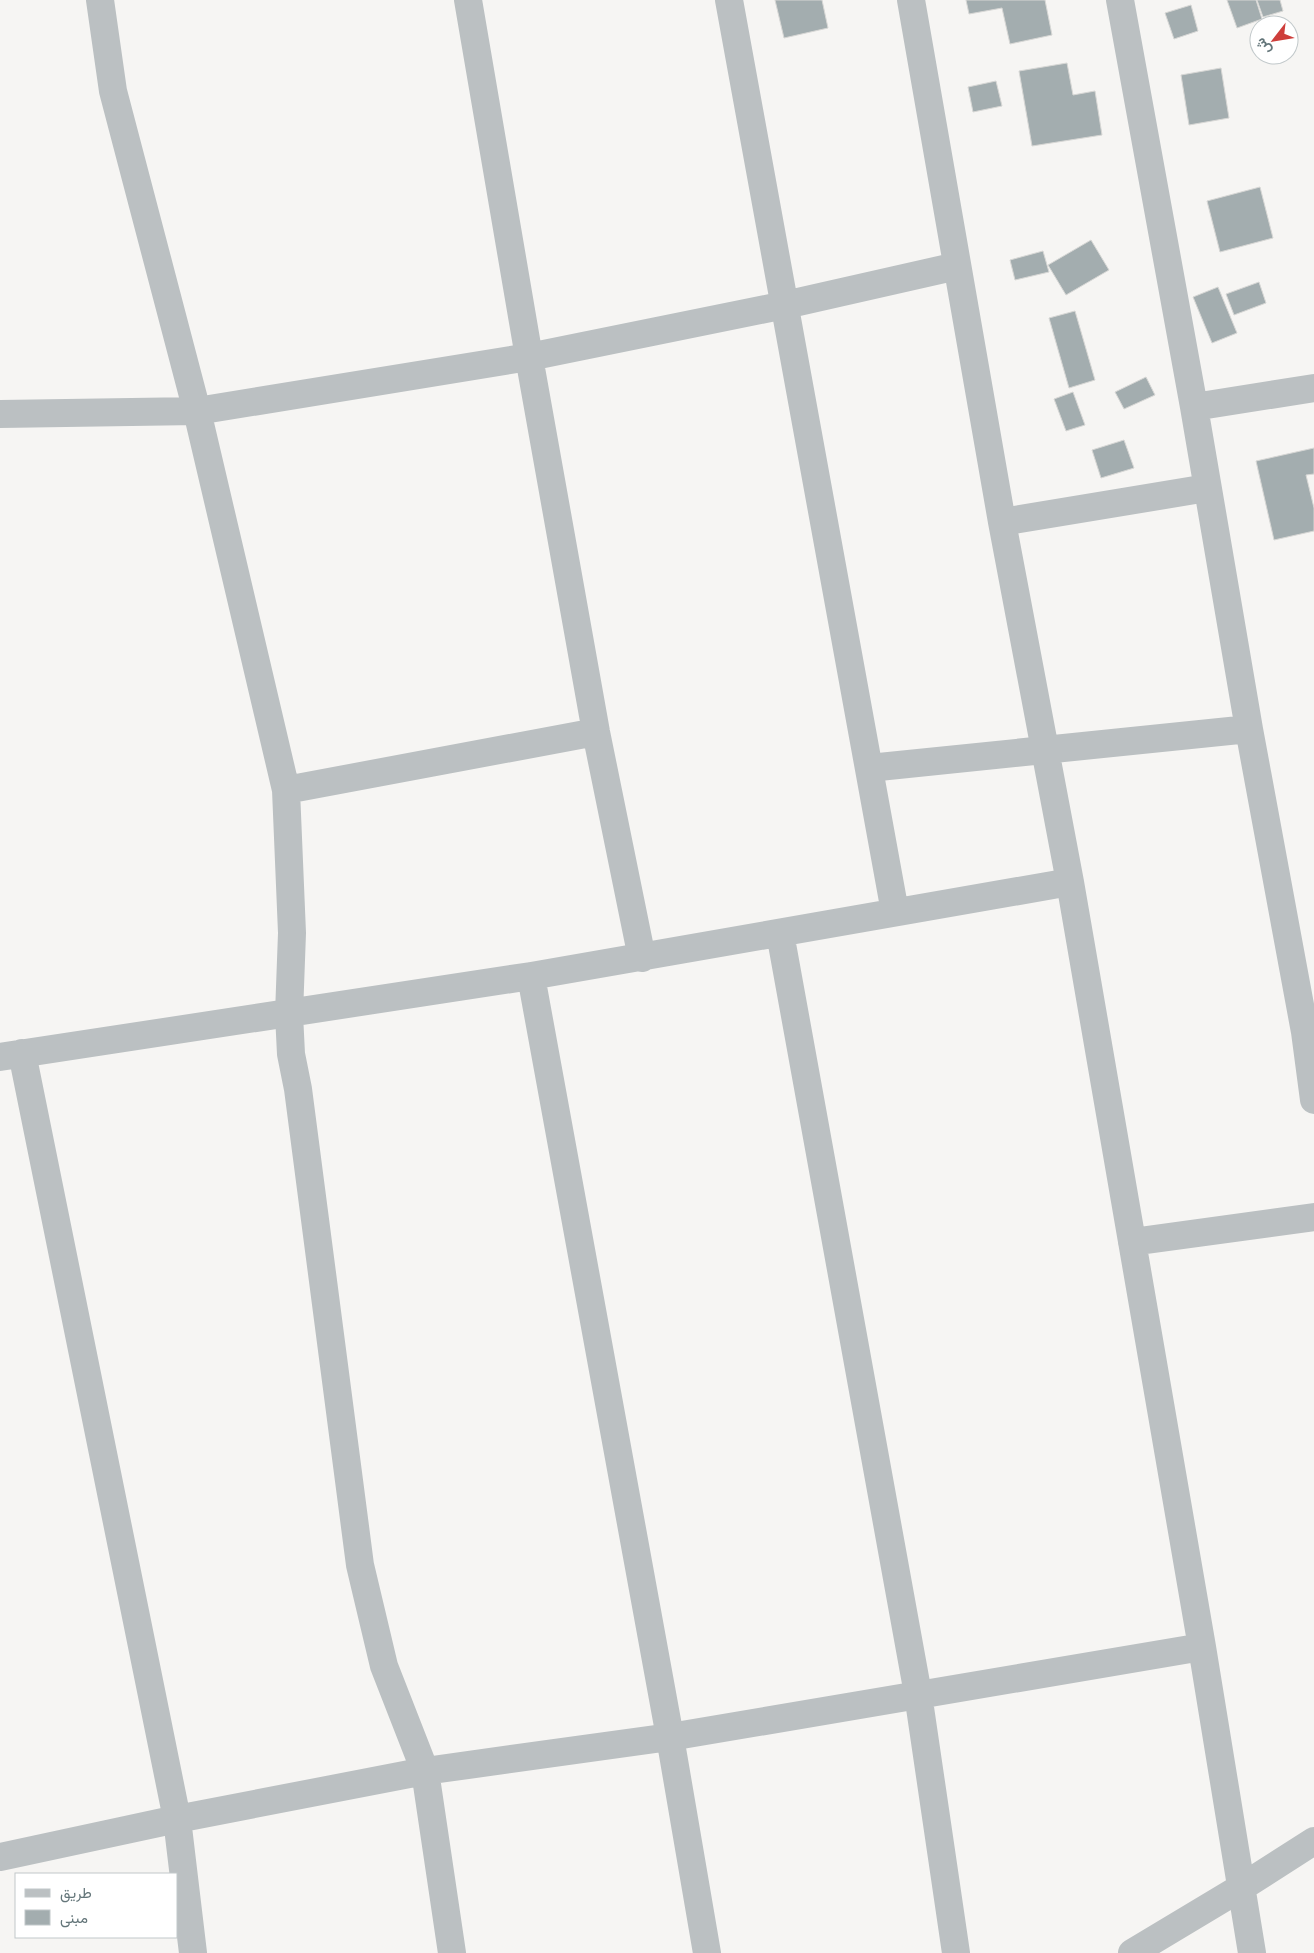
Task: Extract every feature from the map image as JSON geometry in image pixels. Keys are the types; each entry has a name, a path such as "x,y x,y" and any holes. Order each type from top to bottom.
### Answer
{"street":[{"path":"100,0 114,91 197,411 286,790 292,933 289,1014 291,1054 298,1089 360,1564 384,1666 425,1772 452,1953"},
{"path":"468,0 596,732 642,958"},
{"path":"729,0 895,912"},
{"path":"912,0 1002,522 1070,882 1202,1647 1252,1953"},
{"path":"1120,0 1194,407 1249,729 1309,1032 1314,1100"},
{"path":"0,414 197,411 529,357 785,305 957,266"},
{"path":"1194,407 1314,388"},
{"path":"1002,522 1207,488"},
{"path":"869,768 1249,729"},
{"path":"286,790 596,732"},
{"path":"193,1953 176,1819 11,1055 289,1014 642,958 1070,882"},
{"path":"780,933 918,1694 956,1953"},
{"path":"531,976 670,1737 707,1953"},
{"path":"1132,1242 1314,1217"},
{"path":"0,1857 176,1819 425,1772 670,1737 1202,1647"},
{"path":"1132,1953 1242,1888 1314,1841"}],"building":[{"path":"775,0 822,0 828,28 784,38"},
{"path":"966,0 1045,0 1052,35 1010,44 1002,8 969,14"},
{"path":"1227,0 1256,0 1261,15 1249,15 1249,24 1237,28"},
{"path":"1257,0 1280,0 1283,11 1262,15"},
{"path":"1191,5 1198,31 1174,39 1165,13"},
{"path":"1067,63 1073,95 1095,91 1102,135 1032,146 1019,71"},
{"path":"1221,68 1229,118 1189,125 1181,75"},
{"path":"996,81 1002,106 973,112 968,87"},
{"path":"1260,187 1273,238 1220,252 1207,201"},
{"path":"1091,240 1109,270 1066,295 1048,265"},
{"path":"1043,251 1049,272 1015,280 1010,260"},
{"path":"1259,282 1266,303 1234,315 1226,294"},
{"path":"1218,287 1237,333 1212,343 1193,297"},
{"path":"1075,311 1095,380 1069,388 1049,318"},
{"path":"1146,377 1155,395 1124,409 1115,392"},
{"path":"1073,392 1085,425 1066,431 1054,399"},
{"path":"1124,440 1134,468 1101,478 1092,450"},
{"path":"1314,448 1314,474 1306,475 1314,508 1314,531 1274,540 1256,461"}]}
